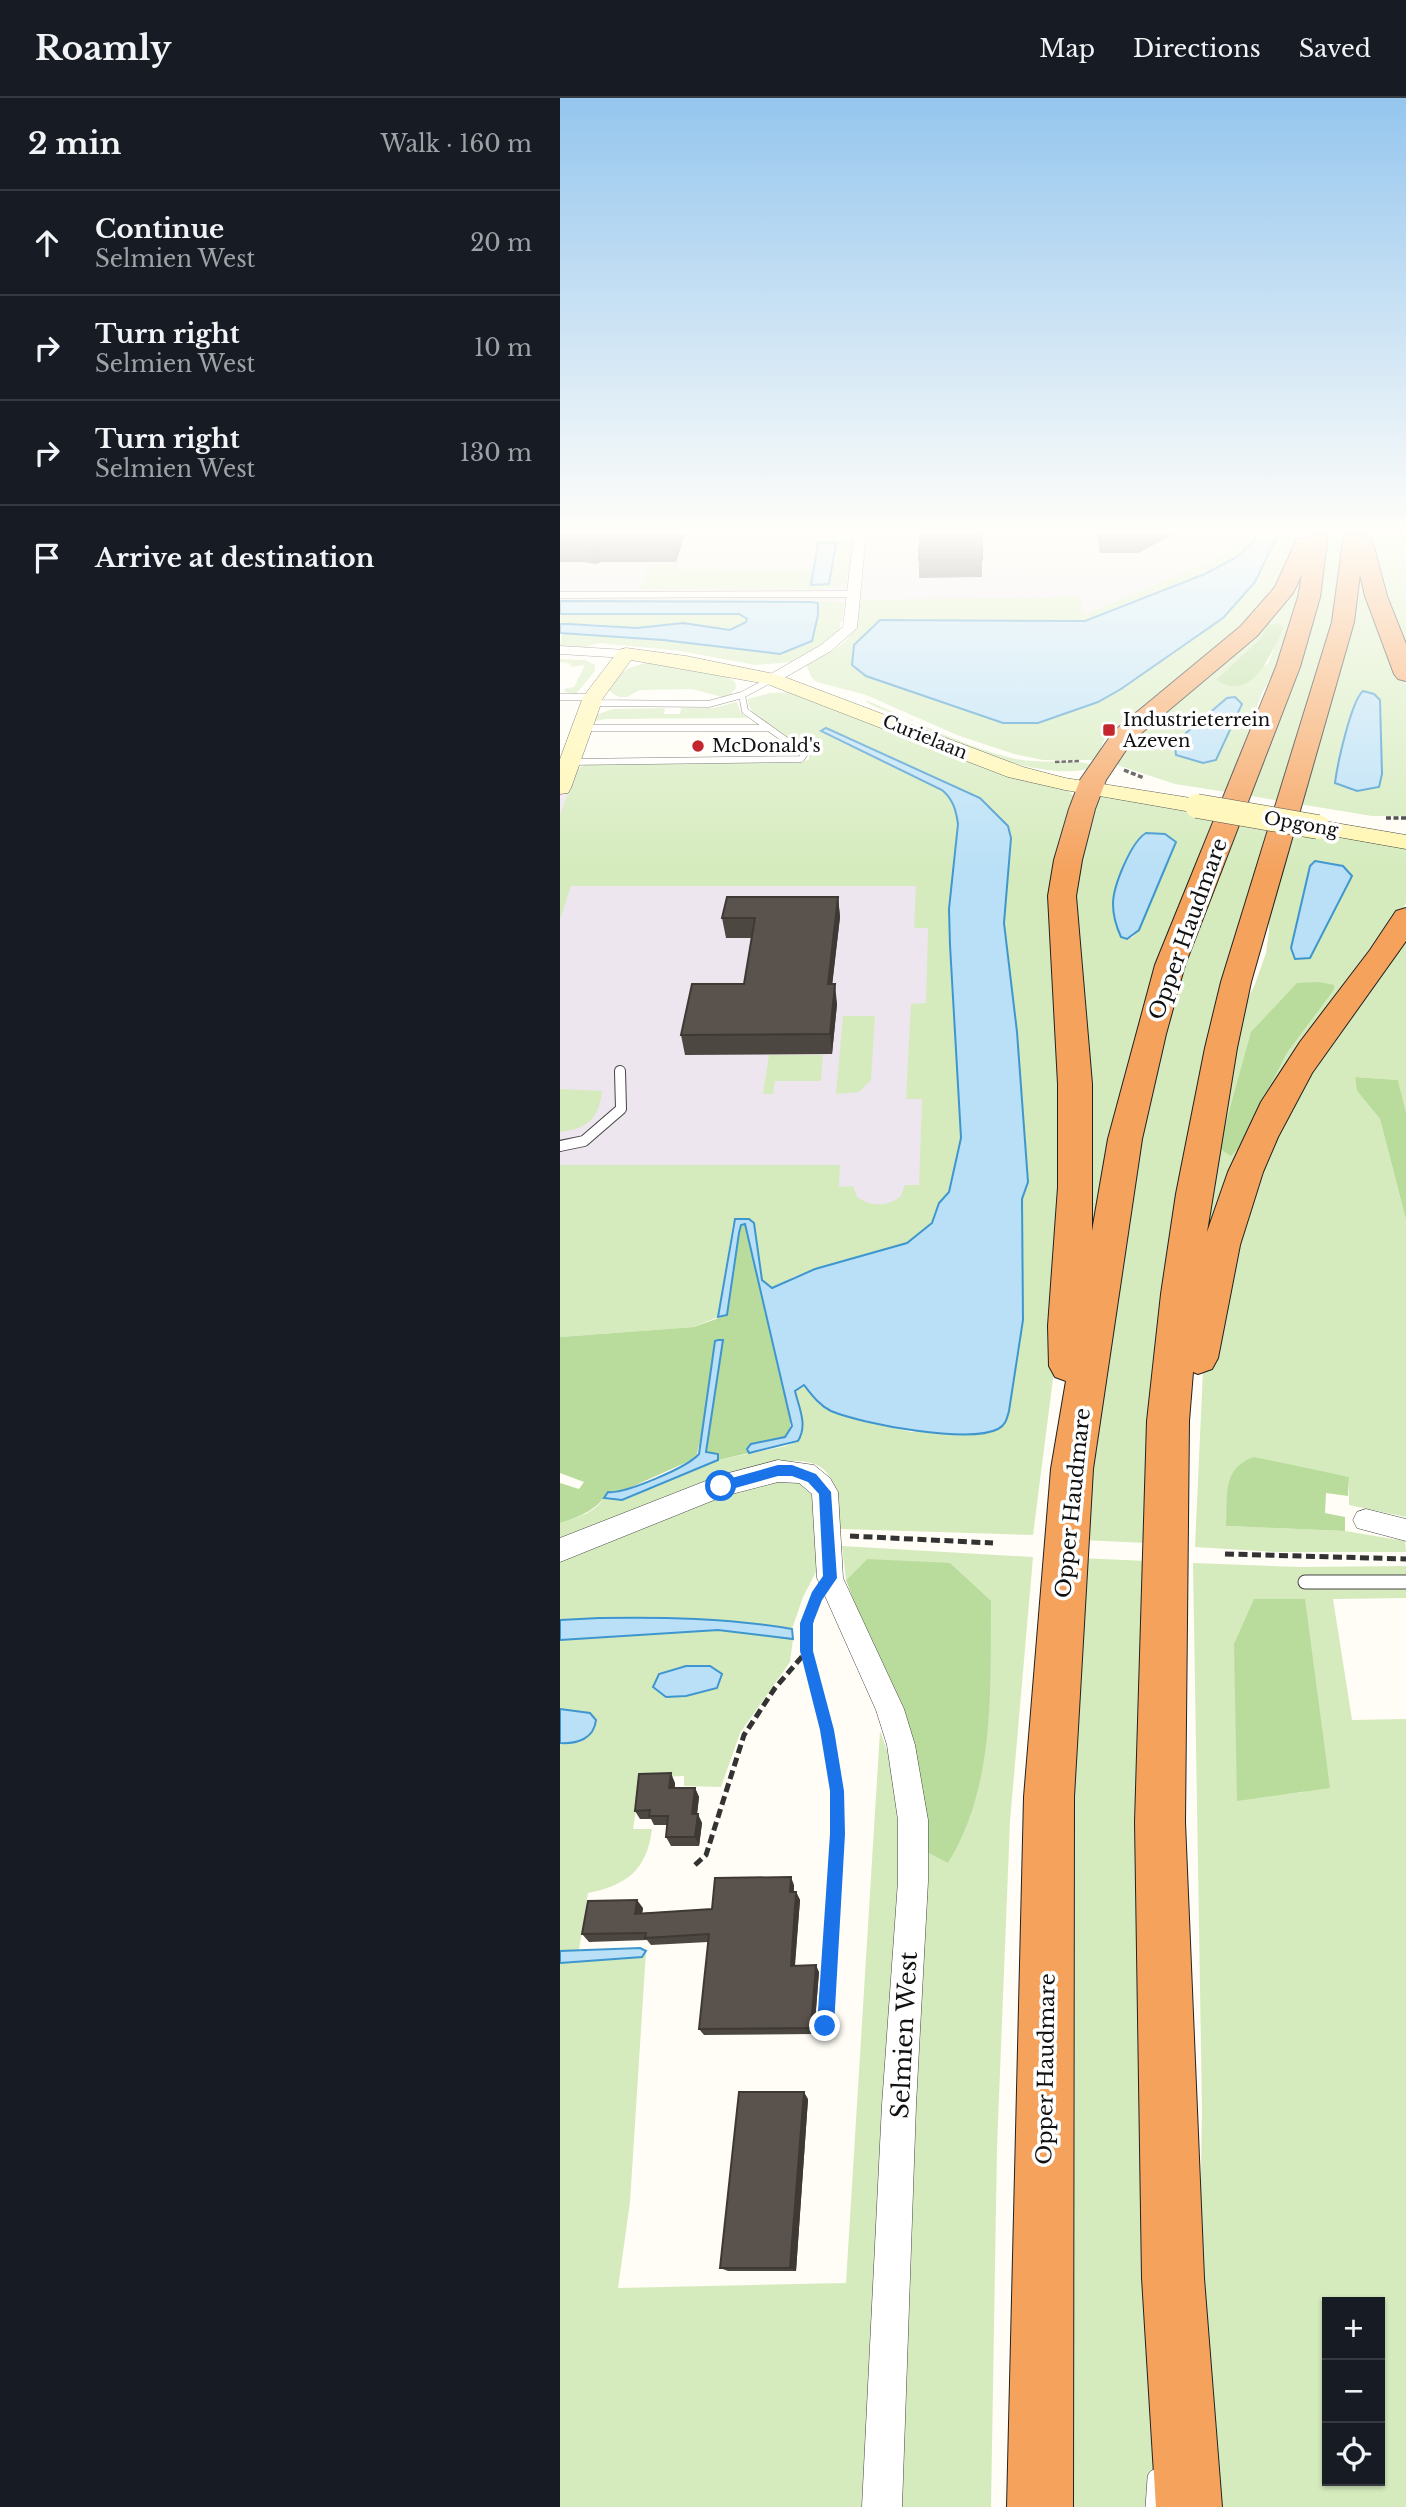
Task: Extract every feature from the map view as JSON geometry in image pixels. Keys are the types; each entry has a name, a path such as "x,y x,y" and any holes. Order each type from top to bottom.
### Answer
{"highway":[{"path":"1072,1469 1068,1326 1076,1187 1075,1084 1062,896 1068,860 1091,784 1123,736 1230,646"},
{"name":"Opper Haudmare","path":"1050,2488 1042,2369 1049,1797 1072,1469 1122,1151 1150,1034 1170,965 1294,646"},
{"path":"1173,2487 1172,2278 1160,1822 1168,1421 1180,1294 1194,1194 1221,1048 1236,982 1336,646"},
{"path":"1395,646 1406,674"},
{"path":"1165,1507 1195,1379 1215,1265 1234,1204 1261,1137 1298,1068 1383,954 1406,917"}],"main road":[{"name":"Curielaan","path":"626,654 686,662 772,679 1016,772 1199,802"},
{"path":"560,788 592,700 626,654"},
{"name":"Opgong","path":"1199,802 1319,823 1406,842"},
{"name":"Opgong","path":"1319,823 1406,833"}],"street":[{"path":"772,679 827,646"},
{"name":"Curielaan","path":"560,650 626,654"},
{"name":"Selmien West","path":"560,1550 721,1486 778,1471 804,1473 821,1486 827,1506 830,1578 890,1709 901,1745 913,1820 913,1881 898,2133 883,2507"},
{"path":"1366,1521 1406,1530"}],"lane":[{"path":"560,697 630,703 703,704 742,695 772,679"},
{"path":"570,762 598,762 611,757 801,759 804,755 801,751 745,710 742,695"},
{"path":"582,728 654,731 767,728"},
{"path":"560,1146 584,1141 621,1109 620,1071"},
{"path":"1305,1583 1406,1582"},
{"path":"1163,2399 1172,2278"},
{"path":"1154,2507 1173,2487"}],"path":[{"path":"828,1535 993,1543"},
{"path":"1225,1554 1406,1559"},
{"path":"825,2026 838,1834 837,1791 827,1730 806,1651 806,1623 817,1597 830,1578"},
{"path":"695,1865 706,1855 744,1735 775,1688 806,1651"}],"shaded area":[{"path":"560,770 969,770 966,1211 560,1222"}],"green space":[{"path":"634,646 721,646 780,653 800,646 820,646 791,662 755,665 681,651"},
{"path":"855,646 1038,723 1098,702 1182,646 1221,646 1156,701 1116,727 1105,739 1096,760 1043,760 1014,754 957,735 866,695 817,682 812,678 806,664 838,647"},
{"path":"1236,646 1252,646 1216,681 1268,664 1275,646 1285,646 1281,661 1263,691 1254,714 1254,730 1226,792 1175,784 1111,763 1130,738","holes":["1235,697 1242,704 1216,760 1203,763 1176,755 1227,698"]},
{"path":"1252,646 1274,646 1251,681 1241,686 1229,686 1216,680"},
{"path":"1291,646 1326,646 1280,801 1246,795"},
{"path":"1344,646 1392,646 1406,684 1406,816 1372,816 1299,804 1340,669","holes":["1363,691 1374,694 1380,700 1379,710 1335,783 1353,712"]},
{"path":"1401,646 1406,646 1406,661"},
{"path":"560,659 585,660 595,665 595,671 576,694 565,692 564,689 574,687 585,665 572,667 569,663 560,662"},
{"path":"655,662 726,676 735,682 736,688 731,694 722,697 692,689 640,690 627,697 619,697 609,691 612,684 627,669"},
{"path":"796,692 1066,788 1076,799 1064,1037 1055,1363 1033,1535 842,1529 836,1527 835,1496 828,1474 821,1467 796,1461 777,1462 560,1541 560,1523 590,1511 604,1498 622,1500 718,1460 798,1441 803,1423 795,1391 804,1385 831,1411 911,1432 1006,1423 1023,1320 1022,1199 1028,1182 1004,923 1011,838 980,798 826,728 822,731 942,790 952,801 958,824 953,869 961,1138 955,1175 949,1192 935,1211 932,1223 907,1243 815,1269 793,1277 778,1288 766,1286 762,1280 754,1223 733,1223 718,1317 694,1327 560,1337 560,1165 840,1165 839,1187 853,1186 857,1197 868,1203 878,1204 889,1203 900,1197 905,1185 919,1185 922,1099 906,1099 911,1004 926,1003 928,928 914,928 916,886 571,886 560,919 560,815 577,769 592,764 645,761 801,763 809,759 809,753 754,715 748,703 748,699 770,693"},
{"path":"865,700 906,718 874,707"},
{"path":"737,702 741,713 748,718 594,721 598,714 613,709 665,708 664,714 680,714 681,708 713,708"},
{"path":"913,721 996,754 1025,760 1091,764 1091,768 1050,770 1001,760 953,742"},
{"path":"1097,795 1216,816 1081,1314 1068,896","holes":["1176,842 1139,930 1132,938 1116,926 1114,903 1120,875 1134,846"]},
{"path":"1237,819 1273,825 1148,1543 1081,1540 1138,1141 1182,968"},
{"path":"1293,829 1406,846 1406,903 1206,1262 1206,1196 1240,1010 1254,987 1266,953 1269,908","holes":["1315,861 1318,942 1310,958 1291,948 1310,866","1319,982 1334,990 1287,1053 1238,1149"]},
{"path":"1406,928 1406,1112 1398,1080 1355,1077 1357,1091 1380,1119 1406,1220 1406,1517 1349,1505 1349,1477 1331,1474 1226,1526 1345,1531 1405,1541 1406,1552 1276,1552 1195,1547 1203,1370 1274,1125"},
{"path":"1319,982 1334,985 1334,990 1287,1053 1238,1149 1231,1156 1219,1148 1251,1032 1297,983"},
{"path":"843,1016 875,1016 871,1080 859,1092 836,1094"},
{"path":"769,1055 823,1055 821,1081 775,1081 773,1094 763,1094"},
{"path":"1355,1077 1398,1080 1406,1112 1406,1220 1380,1119 1357,1091"},
{"path":"560,1089 602,1091 598,1109 590,1121 578,1128 560,1132"},
{"path":"745,1224 790,1413 790,1433 785,1437 751,1444 749,1453 718,1460 719,1457 706,1452 723,1341 696,1458 627,1489 608,1492 587,1512 560,1523 560,1483 579,1489 584,1482 560,1473 560,1337 694,1327 727,1315 739,1233 741,1225"},
{"path":"1254,1457 1349,1477 1348,1496 1326,1493 1325,1513 1345,1517 1345,1531 1226,1526 1227,1494 1231,1476 1243,1462"},
{"path":"784,1477 812,1487 819,1566 803,1597 792,1629 688,1618 560,1620 560,1558 685,1507"},
{"path":"842,1546 1033,1557 1010,1821 997,2147 991,2507 897,2507 919,1903 867,1559 846,1580"},
{"path":"1079,1558 1147,1561 1158,2507 1064,2507 1060,2340"},
{"path":"867,1559 950,1563 991,1601 990,1702 982,1769 975,1802 964,1833 948,1863 927,1852 863,1626 846,1580"},
{"path":"1193,1563 1300,1567 1406,1566 1406,1576 1302,1577 1304,1589 1406,1588 1406,1598 1333,1599 1352,1720 1406,1719 1406,2507 1213,2507 1199,2327 1202,2108","holes":["1321,1722 1325,1763 1304,1792 1237,1800"]},
{"path":"1254,1599 1305,1599 1330,1788 1237,1801 1234,1644"},
{"path":"718,1630 793,1639 790,1662 740,1733 721,1787 684,1786 684,1776 641,1778 633,1829 652,1829 645,1855 640,1865 624,1880 588,1893 579,1950 560,1951 560,1640"},
{"path":"880,1731 898,1781 900,1875 867,2507 560,2507 560,1963 642,1957 646,1951 630,2202 618,2288 846,2283"}],"water":[{"path":"717,646 799,646 780,654"},
{"path":"854,646 1182,646 1098,702 1038,723 1003,723 866,676 852,665"},
{"path":"1363,691 1374,694 1380,700 1382,774 1379,787 1357,791 1335,783 1349,720"},
{"path":"1235,697 1242,704 1216,760 1203,763 1176,755 1175,747 1186,733 1227,698"},
{"path":"826,728 980,798 1008,826 1011,838 1004,923 1017,1032 1028,1182 1022,1199 1023,1320 1009,1411 1007,1419 998,1429 984,1433 941,1433 866,1421 827,1409 804,1385 795,1391 803,1423 798,1441 749,1453 747,1449 751,1444 785,1437 792,1426 745,1224 741,1225 739,1233 727,1315 718,1317 735,1219 749,1219 754,1223 762,1280 772,1288 815,1269 907,1243 932,1223 939,1203 949,1192 961,1138 949,909 958,824 955,809 942,790 821,731"},
{"path":"1146,833 1165,834 1176,842 1139,930 1127,939 1121,937 1116,925 1114,896 1119,876 1129,855"},
{"path":"1315,861 1343,866 1352,876 1310,958 1295,959 1291,948 1310,866"},
{"path":"723,1340 706,1452 718,1454 718,1460 622,1500 604,1498 608,1492 628,1489 670,1472 699,1454 715,1341"},
{"path":"599,1618 744,1622 792,1629 793,1639 718,1630 560,1640 560,1620"},
{"path":"686,1666 710,1666 722,1674 717,1688 686,1696 666,1697 653,1687 659,1674"},
{"path":"560,1709 590,1713 596,1720 592,1732 584,1739 560,1743"},
{"path":"640,1948 646,1951 642,1957 560,1963 560,1951"}],"building":[{"path":"727,897 838,897 828,984 835,984 830,1034 681,1035 692,984 744,984 755,918 722,918"},
{"path":"671,1773 669,1788 695,1788 692,1814 698,1814 695,1837 666,1837 668,1816 649,1816 650,1810 635,1811 639,1774"},
{"path":"791,1877 790,1892 796,1892 791,1966 816,1965 811,2028 699,2029 709,1934 645,1938 646,1933 582,1934 588,1901 637,1900 635,1914 712,1909 715,1878"},
{"path":"739,2092 804,2092 790,2268 720,2268"}],"place":[{"name":"Industrieterrein Azeven","path":"1109,730"},
{"name":"McDonald's","path":"698,746"}],"route":[{"path":"721,1486 778,1471 792,1470 812,1478 825,1492 830,1578 817,1597 806,1623 806,1651 827,1730 837,1791 838,1834 825,2026"}]}
